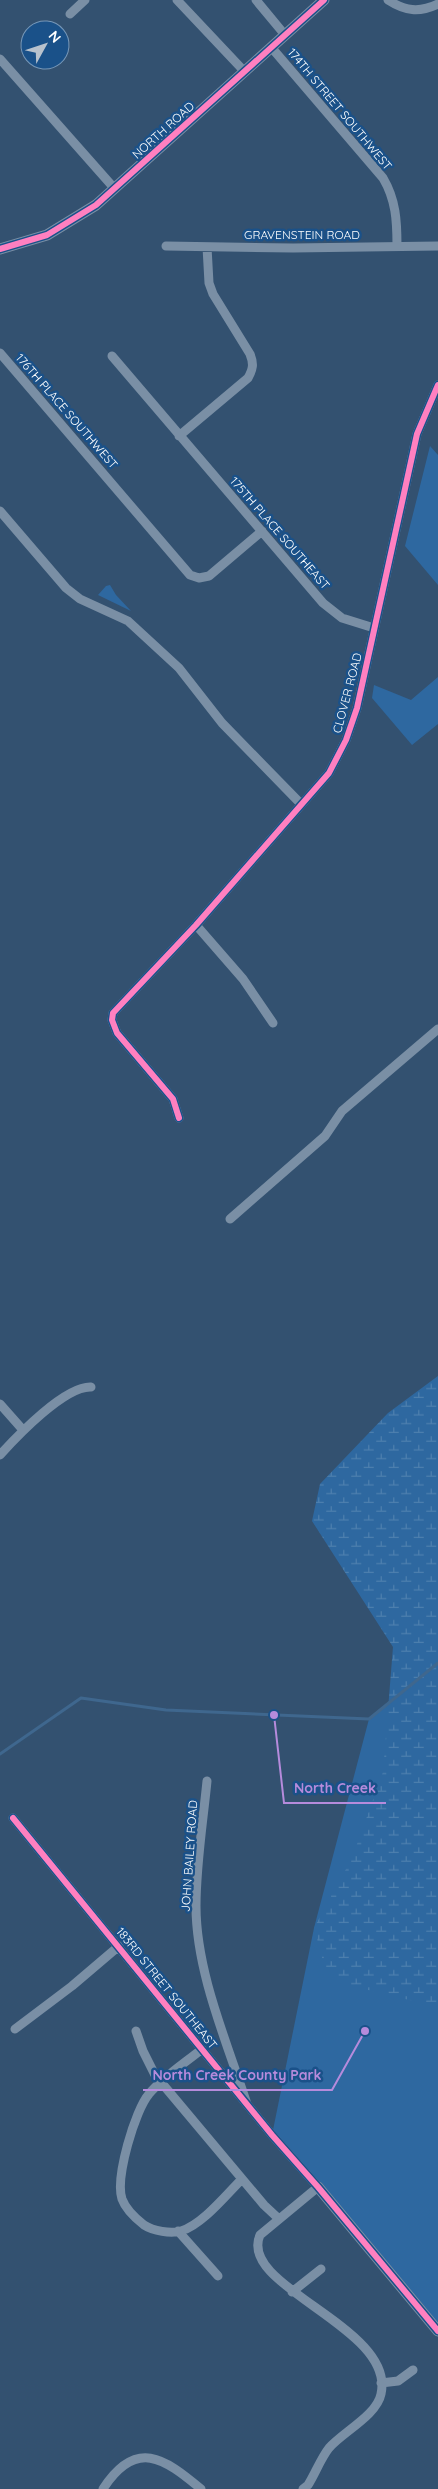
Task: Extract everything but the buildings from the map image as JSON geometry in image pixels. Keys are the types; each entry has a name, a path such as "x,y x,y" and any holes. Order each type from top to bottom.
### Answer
{"street":[{"path":"70,14 85,0"},
{"path":"177,0 244,71"},
{"path":"256,0 285,35"},
{"name":"NORTH ROAD","path":"0,249 37,239 64,227 89,210 324,0"},
{"path":"388,0 411,10 438,4"},
{"name":"174TH STREET SOUTHWEST","path":"271,48 383,178 389,188 396,211 397,246"},
{"path":"0,59 114,188"},
{"name":"GRAVENSTEIN ROAD","path":"166,246 302,248 438,246"},
{"path":"179,436 248,378 252,370 253,362 213,294 210,283 207,246"},
{"name":"176TH PLACE SOUTHWEST","path":"0,353 152,529 184,571 199,578 209,576 262,531"},
{"name":"175TH PLACE SOUTHEAST","path":"112,356 179,436 332,611 342,618 374,628"},
{"name":"CLOVER ROAD","path":"179,1118 173,1099 117,1034 112,1020 117,1007 196,925 328,773 346,740 356,708 417,434 438,384"},
{"path":"0,511 66,588 80,599 128,620 179,668 222,724 301,804"},
{"path":"196,925 242,979 273,1023"},
{"path":"230,1218 325,1136 342,1111 438,1030"},
{"path":"0,1454 23,1430 72,1391 91,1387"},
{"path":"0,1404 23,1430"},
{"name":"JOHN BAILEY ROAD","path":"207,1781 196,1906 199,1947 220,2025 248,2106"},
{"name":"183RD STREET SOUTHEAST","path":"14,1818 248,2106 438,2331"},
{"path":"15,2029 72,1986 119,1946"},
{"path":"136,2031 142,2051 155,2075 242,2179 279,2219"},
{"path":"202,2049 148,2094 140,2110 126,2152 119,2182 122,2200 133,2216 148,2228 165,2232 178,2231 198,2222 242,2179"},
{"path":"303,2489 308,2485 328,2449 375,2408 381,2394 381,2379 372,2357 361,2344 341,2325 292,2292 267,2267 258,2253 256,2244 260,2235 318,2187"},
{"path":"178,2231 218,2276"},
{"path":"292,2292 321,2269"},
{"path":"381,2379 398,2381 413,2370"},
{"path":"103,2489 121,2469 136,2459 151,2457 176,2468 201,2489"}],"green space":[{"path":"430,446 438,455 438,585 405,546"},
{"path":"110,585 116,595 131,611 98,595 106,586"},
{"path":"438,677 438,724 412,745 372,698 374,685 411,700"},
{"path":"438,1376 438,2007 352,1986 325,1968 314,1928 352,1858 383,1772 393,1647 312,1521 320,1484 388,1413"},
{"path":"438,1663 438,2332 272,2135 314,1928 369,1719"}],"waterway":[{"path":"0,1754 81,1698 166,1710 369,1719 438,1663"}],"cycle path":[{"path":"0,249 47,235 96,205 324,0"},
{"path":"179,1118 173,1099 117,1033 112,1020 113,1013 196,925 329,773 346,740 357,708 417,434 438,385"},
{"path":"13,1818 272,2135 438,2331"}],"place":[{"name":"North Creek","path":"274,1715"},
{"name":"North Creek County Park","path":"365,2031"}]}
